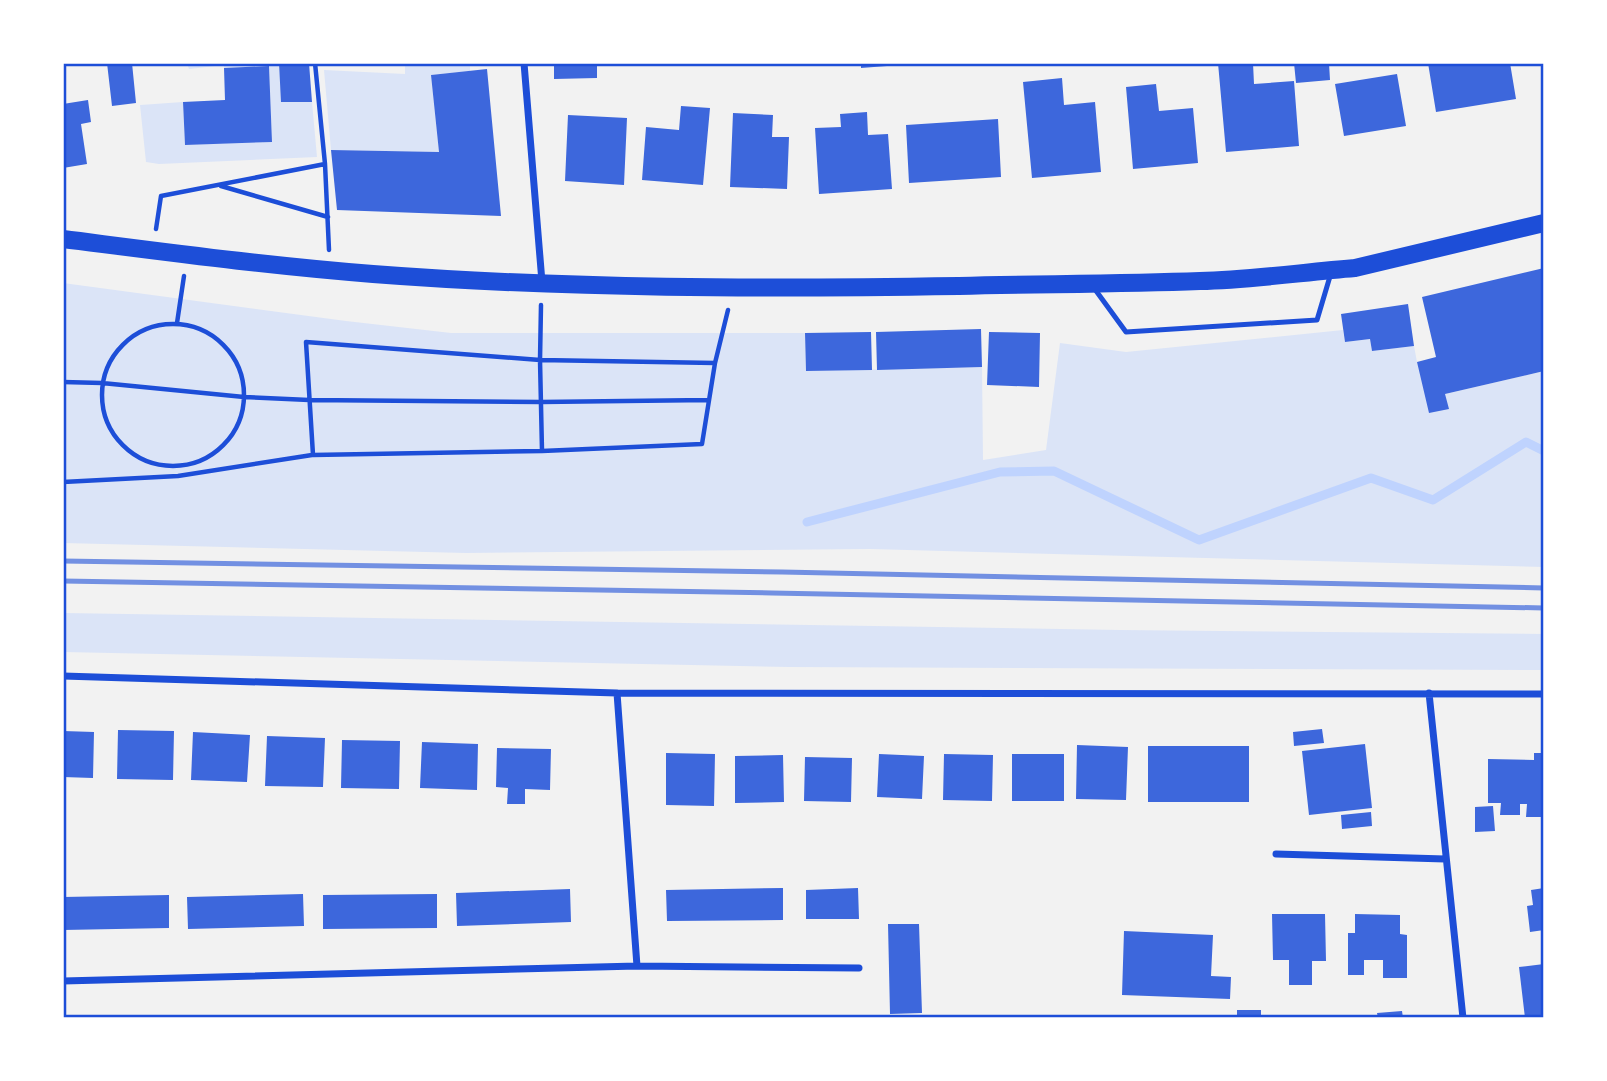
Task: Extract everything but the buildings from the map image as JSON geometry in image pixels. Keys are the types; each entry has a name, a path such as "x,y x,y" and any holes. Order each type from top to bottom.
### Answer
{"main road":[{"path":"63,239 373,274 542,283 823,288 1203,281 1355,268 1544,223"}],"street":[{"path":"524,63 542,283"},
{"path":"63,676 617,693 1544,694"},
{"path":"617,693 637,966"},
{"path":"1429,693 1462,1018"},
{"path":"1276,854 1445,859"},
{"path":"63,981 637,966 859,968"}],"lane":[{"path":"1091,284 1126,332 1317,320 1331,270"}],"path":[{"path":"315,63 325,164 328,231"},
{"path":"159,211 161,196 325,164"},
{"path":"218,186 328,217"},
{"path":"177,323 187,254"},
{"path":"542,283 542,451"},
{"path":"63,482 178,476 313,455 542,451 702,444 715,363 733,288"},
{"path":"177,323 193,326 214,336 231,353 241,374 244,397 240,418 231,436 217,451 199,461 178,466 157,464 137,456 120,443 108,425 102,404 102,383 108,364 118,348 133,335 151,326 177,323"},
{"path":"313,455 306,342 540,360 715,363"},
{"path":"63,382 309,400 709,400"},
{"path":"178,466 178,476"}],"shaded area":[{"path":"187,63 279,63 282,102 312,102 317,157 159,164 146,162 140,105 183,102 185,145 272,141 269,67 224,68 224,65 189,69"},
{"path":"405,63 470,63 470,71 431,75 439,152 331,150 324,70 405,74"},
{"path":"63,283 451,333 805,333 806,371 982,367 983,460 1046,450 1060,343 1126,352 1343,330 1345,342 1370,339 1372,351 1414,346 1417,362 1445,394 1544,371 1544,567 870,549 466,553 63,543"},
{"path":"63,613 1544,634 1544,670 789,667 63,652"}],"waterway":[{"path":"807,522 1000,472 1054,471 1199,540 1371,478 1433,500 1526,442 1544,451"}],"railway":[{"path":"63,561 782,572 1544,588"},
{"path":"63,581 1544,608"}]}
